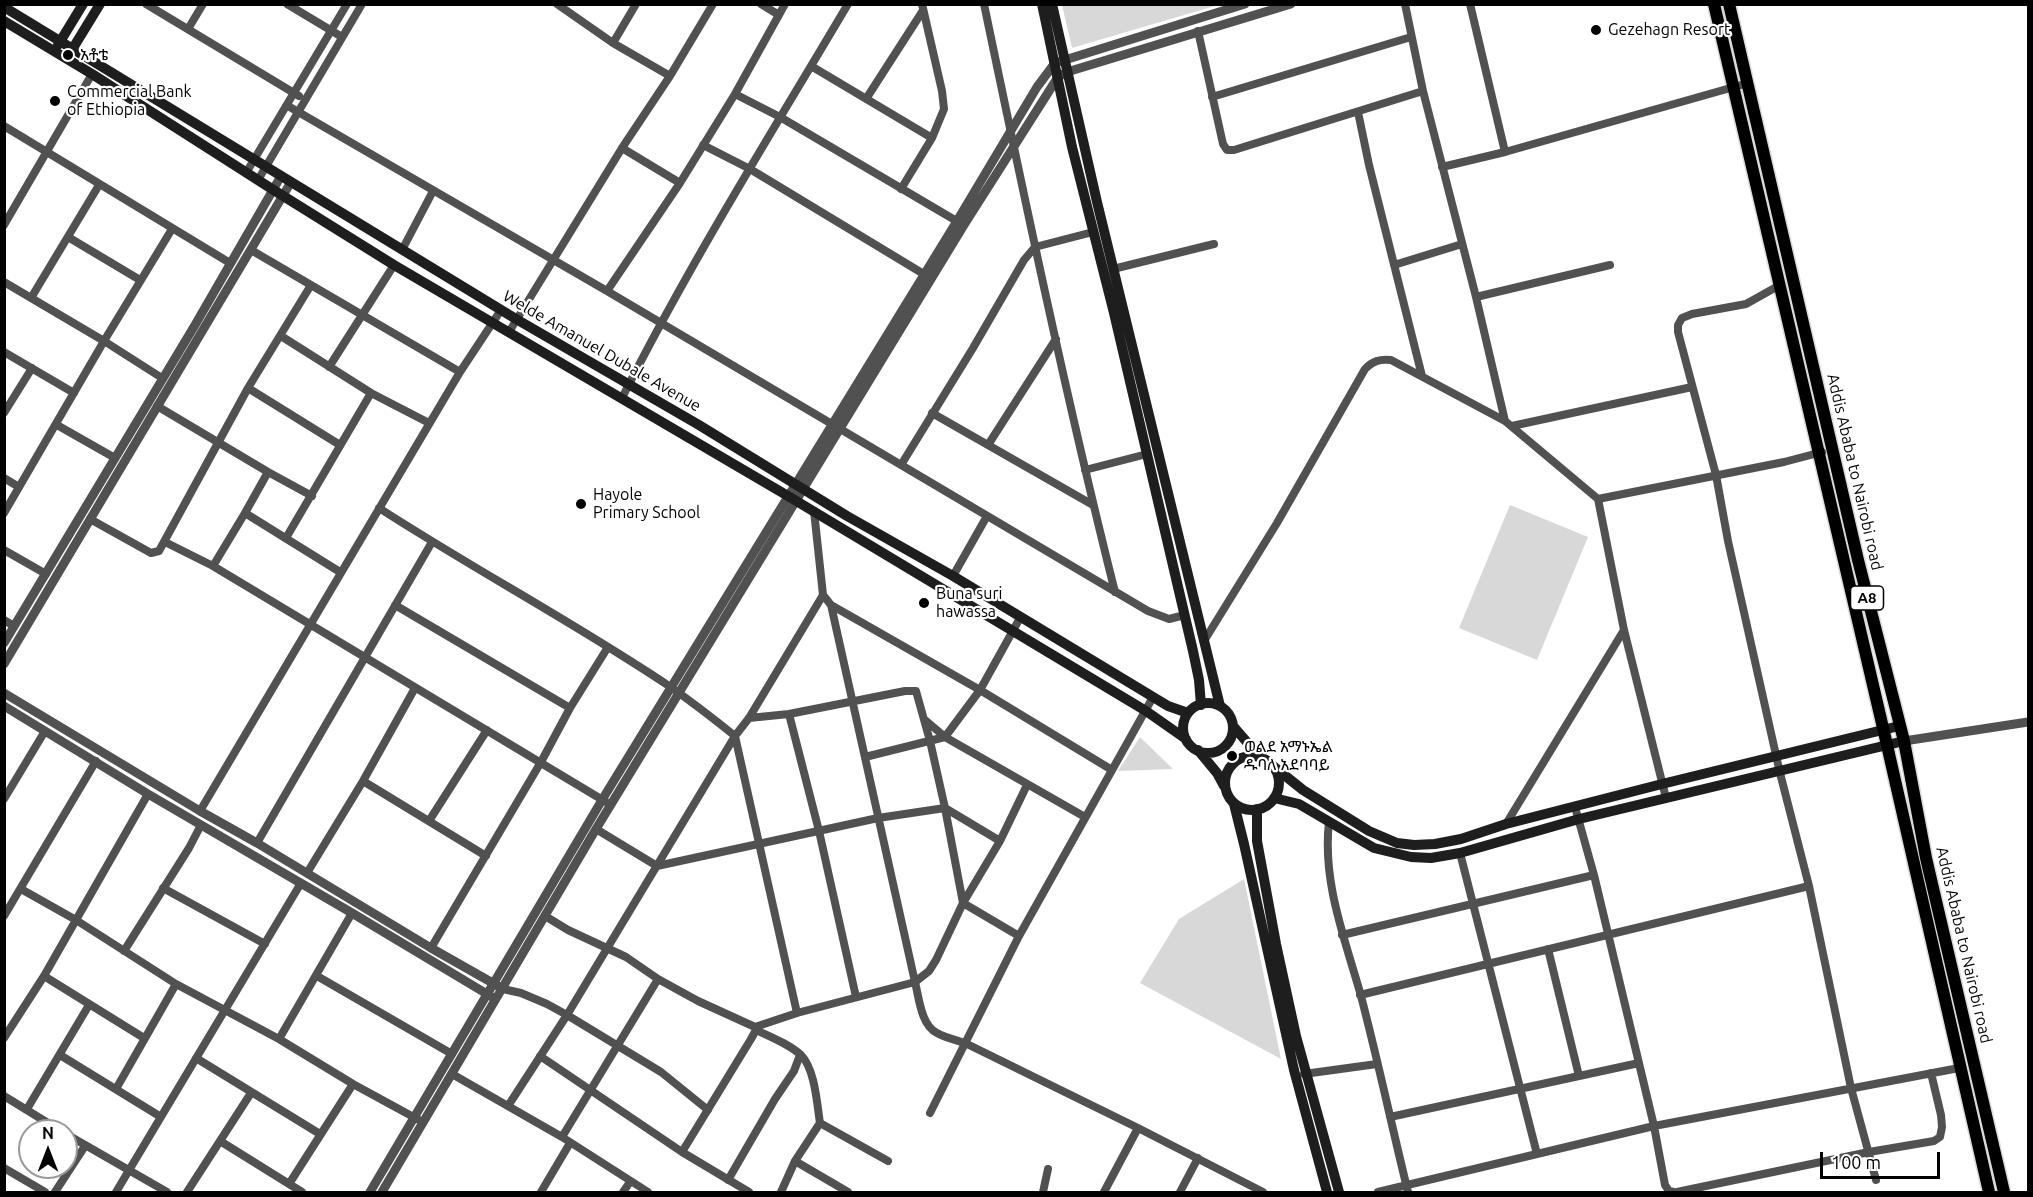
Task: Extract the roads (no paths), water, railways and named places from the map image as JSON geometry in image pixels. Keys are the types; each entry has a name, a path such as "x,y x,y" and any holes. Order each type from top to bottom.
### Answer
{"highway":[{"name":"Addis Ababa to Nairobi road","path":"1714,4 1989,1192"},
{"name":"Addis Ababa to Nairobi road","path":"1729,4 1858,560 1904,741 1926,858 2004,1192"}],"main road":[{"path":"54,52 83,4"},
{"path":"66,59 100,4"},
{"path":"1042,4 1113,269 1220,706"},
{"path":"1052,4 1059,61"},
{"name":"Welde Amanuel Dubale Avenue","path":"4,7 62,40 516,319 699,424 799,487 953,576 1153,698 1188,713"},
{"path":"4,21 394,264 814,511 1146,711 1198,750 1217,773 1227,796 1234,804 1243,809 1264,807 1274,798 1279,784 1278,774 1269,762 1254,755 1245,756 1235,760 1228,767 1224,786"},
{"path":"1062,74 1093,232 1185,615 1199,680 1201,705"},
{"path":"890,558 898,546"},
{"path":"1186,739 1184,721 1188,713 1196,706 1205,703 1220,706 1231,716 1232,736 1227,744 1218,750 1208,752 1198,750"},
{"path":"1233,726 1252,748 1303,790 1369,831 1397,843 1414,846 1445,842 1662,784 1899,726"},
{"path":"1274,798 1293,801 1374,848 1391,854 1431,858 1455,854 1579,819 1904,741"},
{"path":"1234,804 1245,844 1294,1070 1327,1192"},
{"path":"1257,809 1257,841 1278,956 1306,1075 1339,1192"},
{"path":"1445,842 1455,854"}],"street":[{"path":"146,4 305,99"},
{"path":"188,29 203,4"},
{"path":"287,4 342,37"},
{"path":"246,173 347,4"},
{"path":"258,180 362,4"},
{"path":"557,4 613,43 670,76"},
{"path":"613,43 636,4"},
{"path":"509,332 621,148 670,76 713,4"},
{"path":"761,4 779,15"},
{"path":"607,291 680,183 735,94 785,4"},
{"path":"622,398 660,324 848,4"},
{"path":"984,4 1035,247 1115,592"},
{"path":"370,1192 602,800 799,487 961,223 1037,87 1059,61 1245,4"},
{"path":"961,223 1062,74 1291,4"},
{"path":"1405,4 1423,91 1505,421"},
{"path":"1470,4 1505,152"},
{"path":"866,99 922,8"},
{"path":"901,189 932,138 945,104 922,8"},
{"path":"1198,31 1223,144 1227,150 1234,150 1423,91"},
{"path":"1212,97 1411,37"},
{"path":"811,66 932,138"},
{"path":"4,225 92,74"},
{"path":"1442,167 1505,152 1748,83"},
{"path":"735,94 780,117 961,223"},
{"path":"288,106 607,291 1115,592 1160,617 1169,619 1185,615"},
{"path":"1358,112 1422,376"},
{"path":"4,126 230,263"},
{"path":"703,145 750,169 928,277"},
{"path":"621,148 680,183"},
{"path":"4,643 281,176"},
{"path":"4,664 291,182"},
{"path":"31,298 99,185"},
{"path":"402,250 433,191"},
{"path":"4,513 172,229"},
{"path":"901,465 973,348 1016,271 1035,247 1093,232"},
{"path":"69,237 140,280"},
{"path":"1113,269 1214,244"},
{"path":"1394,265 1462,244"},
{"path":"251,250 460,372"},
{"path":"329,367 394,264"},
{"path":"1476,297 1610,265"},
{"path":"4,282 162,378"},
{"path":"90,519 151,553 159,551 248,388 310,285"},
{"path":"1780,285 1746,304 1682,318 1678,325 1678,332 1716,475 1728,541 1780,772 1809,886 1851,1088 1876,1180"},
{"path":"200,811 429,423 501,310"},
{"path":"281,336 371,393 429,423"},
{"path":"988,445 1056,339"},
{"path":"4,351 74,393"},
{"path":"1204,641 1277,523 1365,369 1381,359 1391,360 1505,421 1598,499 1624,630 1666,798"},
{"path":"4,413 32,368"},
{"path":"1512,426 1692,387"},
{"path":"248,388 340,445"},
{"path":"286,538 371,393"},
{"path":"157,406 312,496"},
{"path":"932,413 1093,505"},
{"path":"57,424 115,458"},
{"path":"1598,499 1833,450"},
{"path":"1085,470 1147,454"},
{"path":"213,566 268,472"},
{"path":"4,478 19,487"},
{"path":"382,1192 596,829 680,694 792,498"},
{"path":"380,508 432,542 608,647 680,694 735,736 797,1013"},
{"path":"814,511 823,595 831,605 980,690 1112,770"},
{"path":"245,513 340,572"},
{"path":"953,576 987,516"},
{"path":"165,542 213,566 612,806"},
{"path":"257,843 432,542"},
{"path":"4,550 46,574"},
{"path":"508,1106 567,1015 823,595"},
{"path":"395,604 570,708"},
{"path":"831,605 922,1013 928,1024 935,1033 964,1043 1262,1192"},
{"path":"865,757 945,737 980,690 1020,618"},
{"path":"4,620 14,626"},
{"path":"1506,824 1624,630"},
{"path":"431,948 541,762 570,708 608,647"},
{"path":"307,873 416,688"},
{"path":"749,718 789,714 905,691 916,692 925,719 945,808 963,903 1019,936"},
{"path":"4,693 431,948 503,989 521,993 567,1015 661,1072 708,1110"},
{"path":"930,1113 1019,936 1153,698"},
{"path":"4,706 148,794 497,1000"},
{"path":"789,714 819,831 856,997"},
{"path":"925,719 945,737 1085,817"},
{"path":"1904,741 2028,722"},
{"path":"429,821 487,730"},
{"path":"4,799 45,731"},
{"path":"4,916 96,761"},
{"path":"363,781 486,856"},
{"path":"682,1152 755,1029 797,1013 915,982 929,971 963,903 1000,841 1027,785"},
{"path":"4,1038 44,976 148,794"},
{"path":"1575,807 1609,934 1654,1126 1665,1185 1669,1191 1675,1192 1869,1152 1934,1142 1940,1137 1942,1126 1931,1073"},
{"path":"596,829 657,866 878,818 945,808 1000,841"},
{"path":"1329,822 1326,840 1328,867 1342,936 1360,995 1407,1189"},
{"path":"124,951 201,825"},
{"path":"1455,854 1489,963 1537,1154"},
{"path":"1342,936 1594,875"},
{"path":"116,1192 301,883"},
{"path":"1360,995 1809,886"},
{"path":"162,888 265,944"},
{"path":"21,889 76,920 176,984 279,1039 423,1123"},
{"path":"279,1039 352,913"},
{"path":"545,916 568,930 626,957 658,979 783,1043 800,1055 812,1076 820,1123 795,1161 781,1192"},
{"path":"1548,949 1579,1076"},
{"path":"44,976 144,1038"},
{"path":"316,976 452,1054"},
{"path":"562,1137 658,979"},
{"path":"116,1089 176,984"},
{"path":"27,1110 88,1005"},
{"path":"60,1054 161,1117"},
{"path":"728,1180 794,1071 800,1055"},
{"path":"540,1056 682,1152 749,1192"},
{"path":"196,1058 320,1134"},
{"path":"1390,1117 1639,1063"},
{"path":"1294,1070 1306,1075 1377,1064"},
{"path":"1378,1192 1407,1189 1654,1126 1959,1068"},
{"path":"452,1074 562,1137 648,1192"},
{"path":"289,1184 353,1083"},
{"path":"187,1192 251,1093"},
{"path":"4,1096 42,1119"},
{"path":"820,1123 888,1161"},
{"path":"1104,1192 1138,1128"},
{"path":"220,1141 302,1192"},
{"path":"78,1142 167,1192"},
{"path":"541,1192 570,1143"},
{"path":"55,1192 85,1146"},
{"path":"1180,1192 1198,1158"},
{"path":"795,1161 848,1192"},
{"path":"4,1168 45,1192"},
{"path":"1043,1192 1048,1169"},
{"path":"623,1192 630,1182"}],"place":[{"name":"Gezehagn Resort","path":"1596,30"},
{"name":"አቶቴ","path":"68,55"},
{"name":"Commercial Bank of Ethiopia","path":"55,101"},
{"name":"Hayole Primary School","path":"581,504"},
{"name":"Buna suri hawassa","path":"924,603"},
{"name":"ወልደ አማኑኤል ዱባለ አደባባይ","path":"1232,756"}]}
